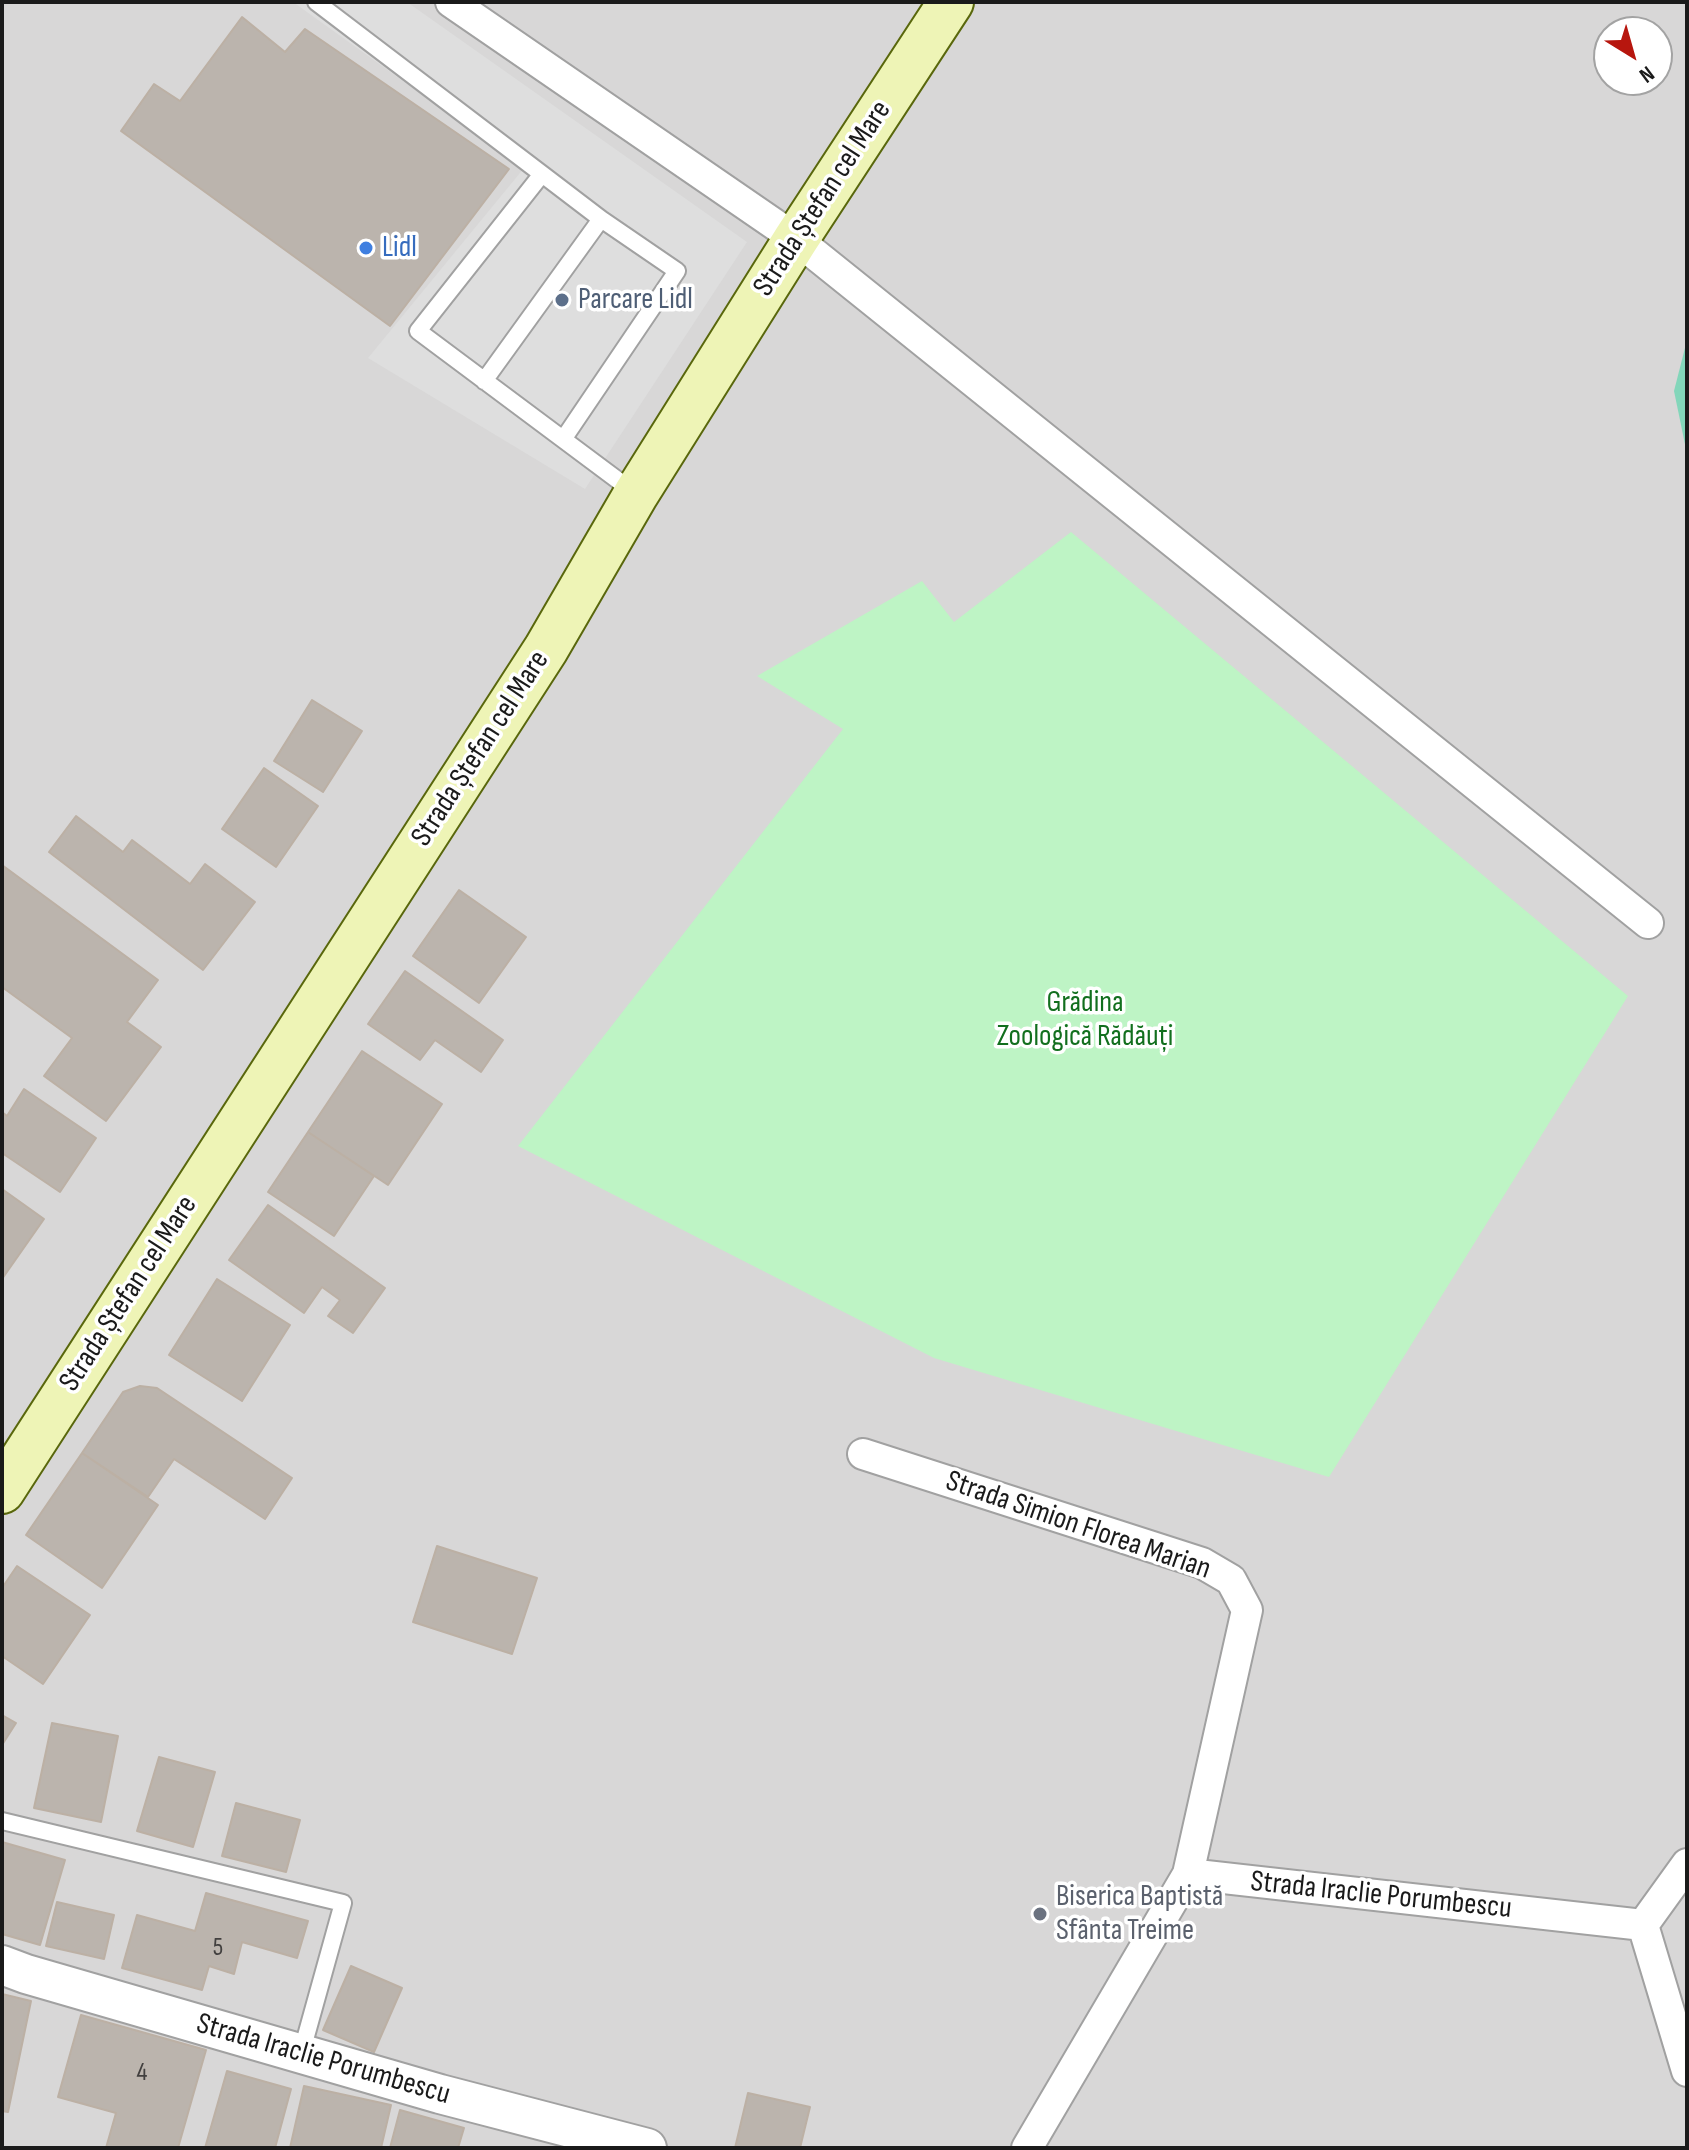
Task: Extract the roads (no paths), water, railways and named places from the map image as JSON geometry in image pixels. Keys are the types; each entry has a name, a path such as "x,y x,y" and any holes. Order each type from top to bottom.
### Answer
{"main road":[{"name":"Strada Ștefan cel Mare","path":"6,1477 546,649 636,494 796,239 951,2"}],"street":[{"path":"451,2 796,239 1648,923"},
{"name":"Strada Simion Florea Marian","path":"863,1454 1202,1563 1231,1580 1247,1610 1188,1874"},
{"path":"1687,1864 1643,1925 1687,2071"},
{"path":"1027,2148 1188,1874"},
{"name":"Strada Iraclie Porumbescu","path":"1188,1874 1643,1925"},
{"name":"Strada Iraclie Porumbescu","path":"2,1965 41,1979 440,2094 647,2148"}],"lane":[{"path":"316,2 601,219 677,271 564,438"},
{"path":"542,174 418,331 636,494"},
{"path":"484,381 601,219"},
{"path":"2,1821 343,1903 301,2054"}],"place":[{"name":"Lidl","path":"366,248"},
{"name":"Parcare Lidl","path":"562,300"},
{"name":"Biserica Baptistă Sfânta Treime","path":"1040,1914"}],"park label":[{"name":"Grădina Zoologică Rădăuți","path":"1085,1020"}]}
